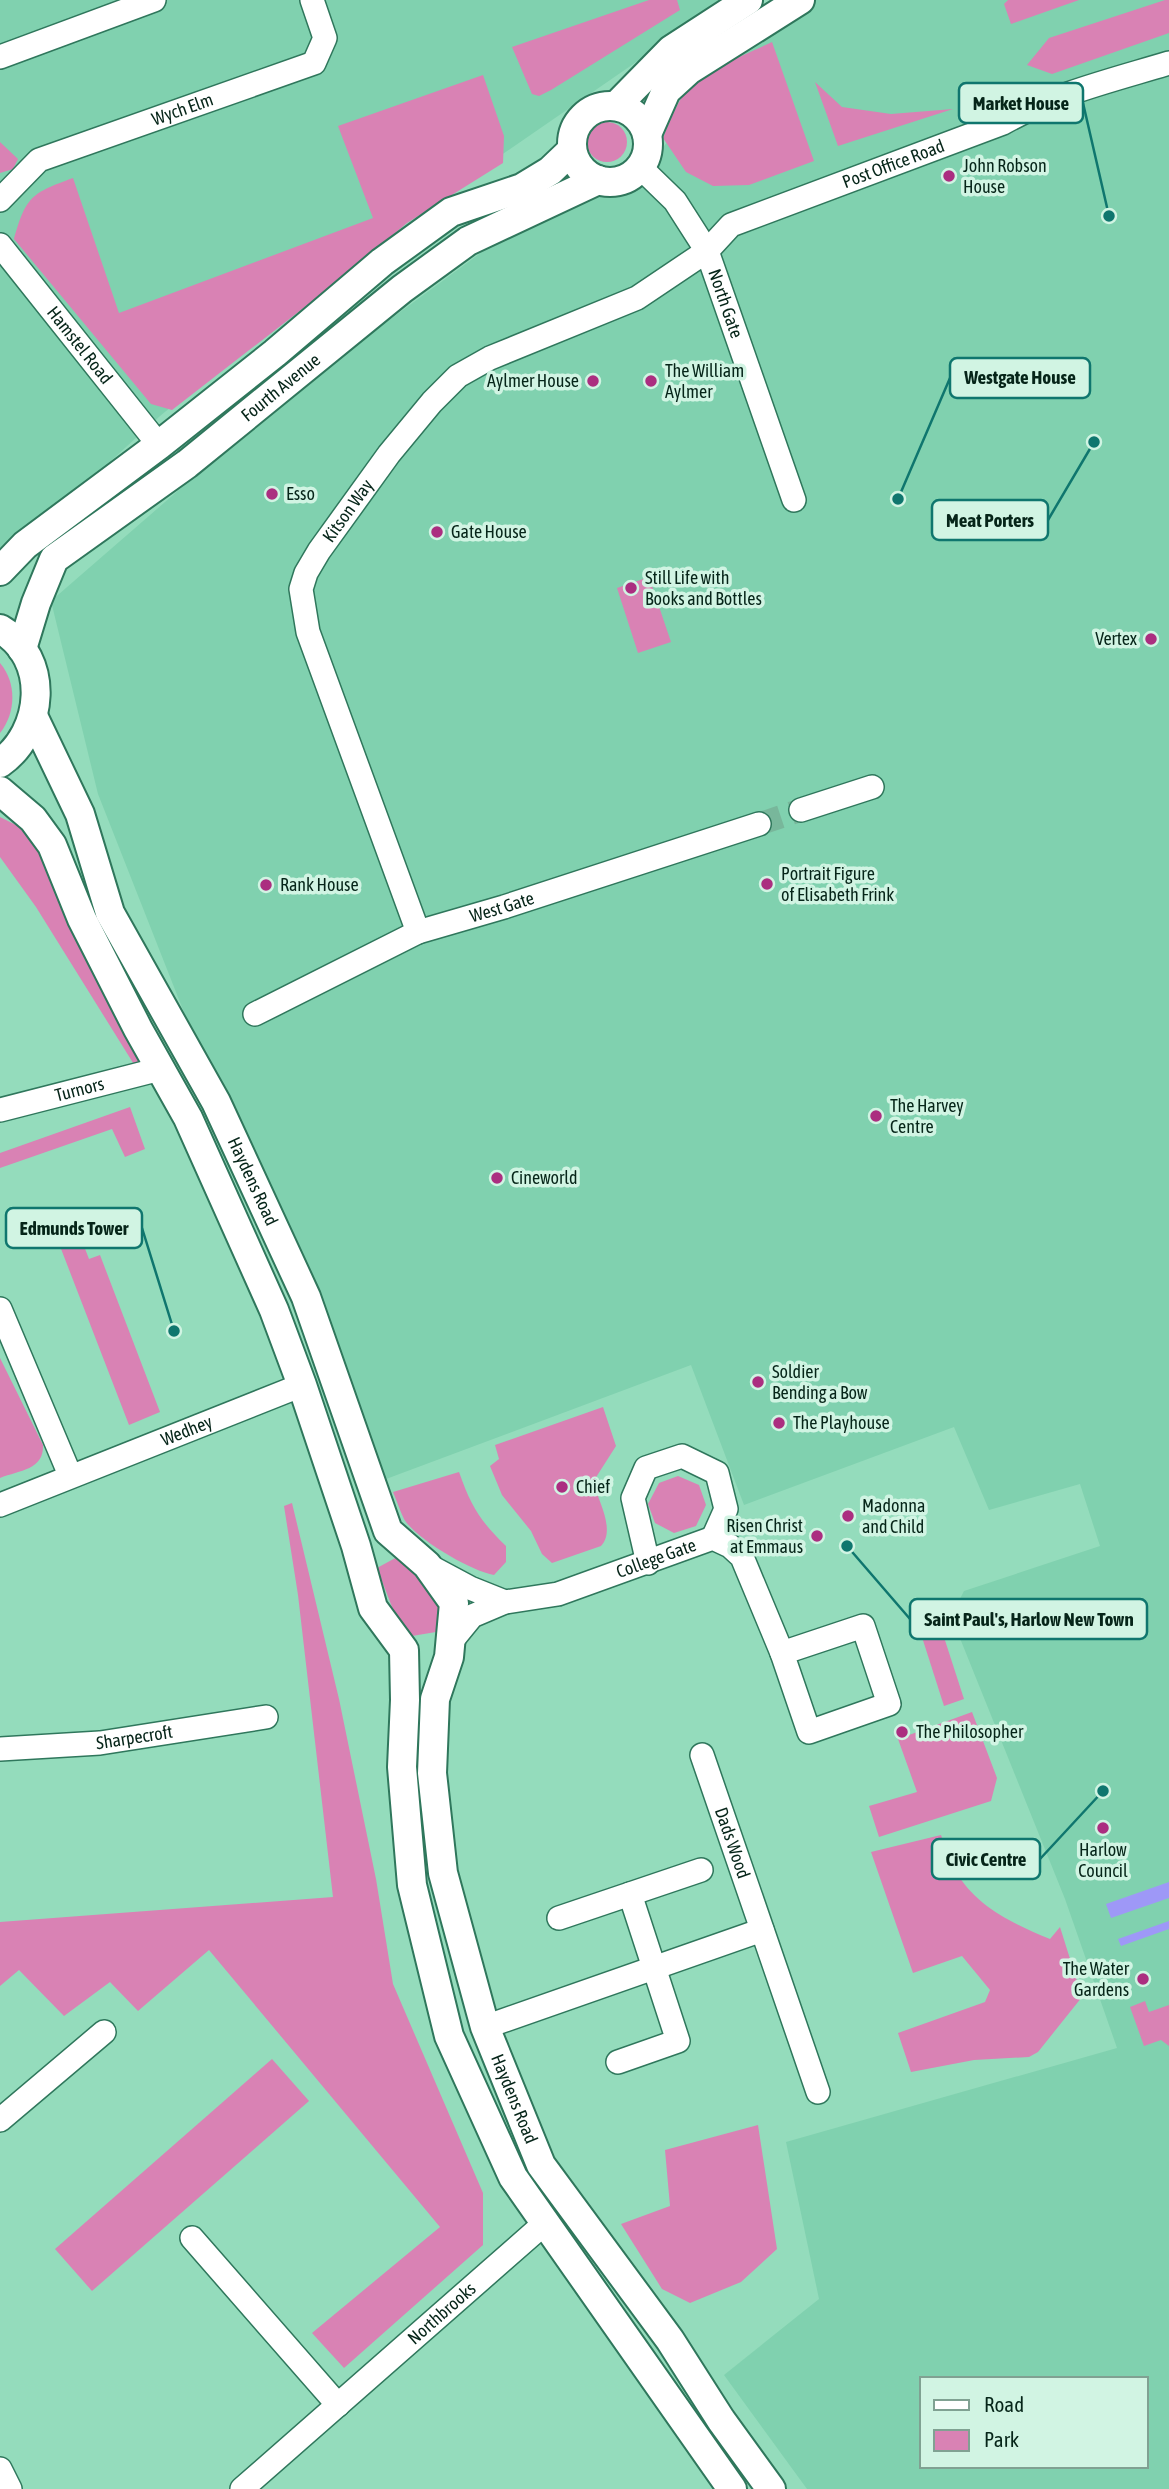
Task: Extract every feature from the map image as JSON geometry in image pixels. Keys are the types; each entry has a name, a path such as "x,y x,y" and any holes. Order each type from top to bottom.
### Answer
{"street":[{"path":"0,57 154,0"},
{"name":"Wych Elm","path":"0,200 39,160 314,64 325,38 312,0"},
{"path":"617,106 671,50 748,0"},
{"path":"647,134 636,115 617,106 604,106 591,110 581,118 574,129 572,150 581,169 598,180 621,180 632,175 646,157 647,134 666,91 689,70 800,0"},
{"name":"Post Office Road","path":"707,251 731,225 1003,123 1055,99 1169,63"},
{"name":"Fourth Avenue","path":"0,571 25,545 159,445 382,262 452,212 522,188 550,171 572,150"},
{"name":"North Gate","path":"640,167 675,201 707,251 794,500"},
{"name":"Fourth Avenue","path":"22,649 54,559 187,464 402,289 468,241 598,180"},
{"name":"Hamstel Road","path":"0,245 159,445"},
{"name":"Kitson Way","path":"418,932 308,632 301,589 306,573 389,454 432,402 458,376 490,358 638,298 707,251"},
{"path":"0,629 22,649 33,670 36,694 34,718 22,742 0,762"},
{"name":"Haydens Road","path":"34,718 80,814 110,913 216,1102 306,1297 388,1531 427,1565 454,1603 449,1657 435,1699 432,1773 443,1873 485,2026 541,2165 670,2340 721,2420 771,2489"},
{"path":"801,810 872,787"},
{"name":"Haydens Road","path":"0,791 33,819 52,845 82,919 194,1130 274,1310 356,1546 373,1608 404,1650 402,1767 412,1885 449,2036 513,2177 732,2489"},
{"name":"West Gate","path":"256,1014 418,932 504,907 758,824"},
{"name":"Turnors","path":"0,1110 160,1069"},
{"path":"0,1309 70,1475"},
{"name":"Wedhey","path":"0,1505 302,1385"},
{"path":"648,1563 633,1498 646,1468 682,1456 718,1473 726,1509 713,1538"},
{"name":"College Gate","path":"450,1643 472,1616 505,1602 558,1594 713,1538 730,1546 742,1557 782,1653 809,1732 889,1704 863,1626 782,1653"},
{"path":"427,1565 470,1588 505,1602"},
{"path":"404,1650 428,1652 450,1643"},
{"name":"Sharpecroft","path":"0,1749 100,1744 266,1717"},
{"name":"Dads Wood","path":"702,1755 818,2092"},
{"path":"559,1918 701,1870"},
{"path":"618,2062 678,2041 630,1894"},
{"path":"485,2026 762,1930"},
{"path":"0,2120 104,2032"},
{"path":"545,2223 570,2205"},
{"name":"Northbrooks","path":"242,2489 545,2223"},
{"path":"192,2238 338,2405"},
{"path":"0,2469 10,2489"}],"shaded area":[{"path":"0,0 726,0 358,254 160,416 0,562"},
{"path":"809,0 1169,0 1169,2489 807,2489 724,2375 819,2299 786,2142 1117,2048 1065,1899 951,1616 964,1591 1100,1546 1080,1484 989,1510 954,1427 744,1505 691,1365 370,1485 98,794 51,601 294,390 569,188 631,184 671,138 686,83"},
{"path":"1169,1882 1169,1898 1111,1918 1106,1904"},
{"path":"1169,1921 1169,1929 1121,1946 1118,1939"}],"green space":[{"path":"649,0 677,0 680,10 551,90 539,96 532,94 512,47"},
{"path":"1008,0 1079,0 1011,24 1004,4"},
{"path":"1169,0 1169,33 1052,74 1027,65 1049,38"},
{"path":"772,42 814,161 749,185 713,186 686,172 663,138 685,92 713,70"},
{"path":"483,75 504,136 503,163 407,223 328,289 172,410 151,404 14,239 23,213 33,198 48,188 73,178 119,313 373,218 338,126"},
{"path":"815,82 842,107 891,114 953,109 838,146"},
{"path":"607,122 615,123 621,128 626,134 626,150 621,156 615,161 607,162 599,161 593,156 588,150 587,142 588,134 593,128 599,123"},
{"path":"0,142 18,159 13,169 0,173"},
{"path":"649,577 671,642 638,653 617,588"},
{"path":"0,663 12,689 12,707 0,733"},
{"path":"0,817 24,829 48,852 145,1063 135,1066 36,907 0,857"},
{"path":"130,1107 145,1149 125,1157 112,1129 0,1168 0,1153"},
{"path":"79,1233 89,1259 100,1255 160,1412 129,1425 58,1241"},
{"path":"0,1358 43,1445 40,1460 35,1464 0,1478"},
{"path":"603,1407 616,1446 593,1482 606,1523 605,1539 601,1546 552,1563 542,1554 531,1531 502,1495 490,1466 499,1459 495,1445"},
{"path":"459,1472 477,1512 506,1546 506,1562 494,1575 459,1561 420,1536 404,1519 393,1492"},
{"path":"678,1476 699,1485 706,1505 696,1526 674,1533 655,1523 648,1504 659,1483"},
{"path":"292,1503 339,1699 376,1879 393,1984 483,2193 483,2245 344,2368 312,2333 440,2227 209,1950 138,2011 110,1982 64,2016 19,1970 0,1986 0,1922 333,1897 298,1595 284,1506"},
{"path":"399,1556 439,1591 446,1614 436,1632 412,1636 397,1620 377,1568"},
{"path":"941,1628 964,1699 944,1706 921,1634"},
{"path":"972,1712 997,1778 991,1801 879,1837 869,1806 917,1792 898,1739"},
{"path":"941,1835 955,1870 984,1904 1022,1927 1050,1939 1060,1927 1082,1997 1038,2052 1029,2057 974,2060 911,2072 898,2033 985,2002 990,1990 962,1956 913,1973 871,1852"},
{"name":"The Water Gardens","path":"1145,2001 1149,2012 1169,2005 1169,2046 1161,2040 1144,2046 1130,2007"},
{"path":"272,2059 309,2101 92,2291 55,2249"},
{"path":"758,2125 777,2249 741,2282 690,2303 662,2289 621,2224 670,2206 665,2150"}],"tunnel":[{"path":"759,824 801,810"}],"place":[{"name":"John Robson House","path":"949,176"},
{"name":"Market House","path":"1109,216"},
{"name":"Aylmer House","path":"593,381"},
{"name":"The William Aylmer","path":"651,381"},
{"name":"Meat Porters","path":"1094,442"},
{"name":"Esso","path":"272,494"},
{"name":"Westgate House","path":"898,499"},
{"name":"Gate House","path":"437,532"},
{"name":"Still Life with Books and Bottles","path":"631,588"},
{"name":"Vertex","path":"1151,639"},
{"name":"Portrait Figure of Elisabeth Frink","path":"767,884"},
{"name":"Rank House","path":"266,885"},
{"name":"The Harvey Centre","path":"876,1116"},
{"name":"Cineworld","path":"497,1178"},
{"name":"Edmunds Tower","path":"174,1331"},
{"name":"Soldier Bending a Bow","path":"758,1382"},
{"name":"The Playhouse","path":"779,1423"},
{"name":"Chief","path":"562,1487"},
{"name":"Madonna and Child","path":"848,1516"},
{"name":"Risen Christ at Emmaus","path":"817,1536"},
{"name":"Saint Paul's, Harlow New Town","path":"847,1546"},
{"name":"The Philosopher","path":"902,1732"},
{"name":"Civic Centre","path":"1103,1791"},
{"name":"Harlow Council","path":"1103,1828"},
{"name":"The Water Gardens","path":"1143,1979"}]}
